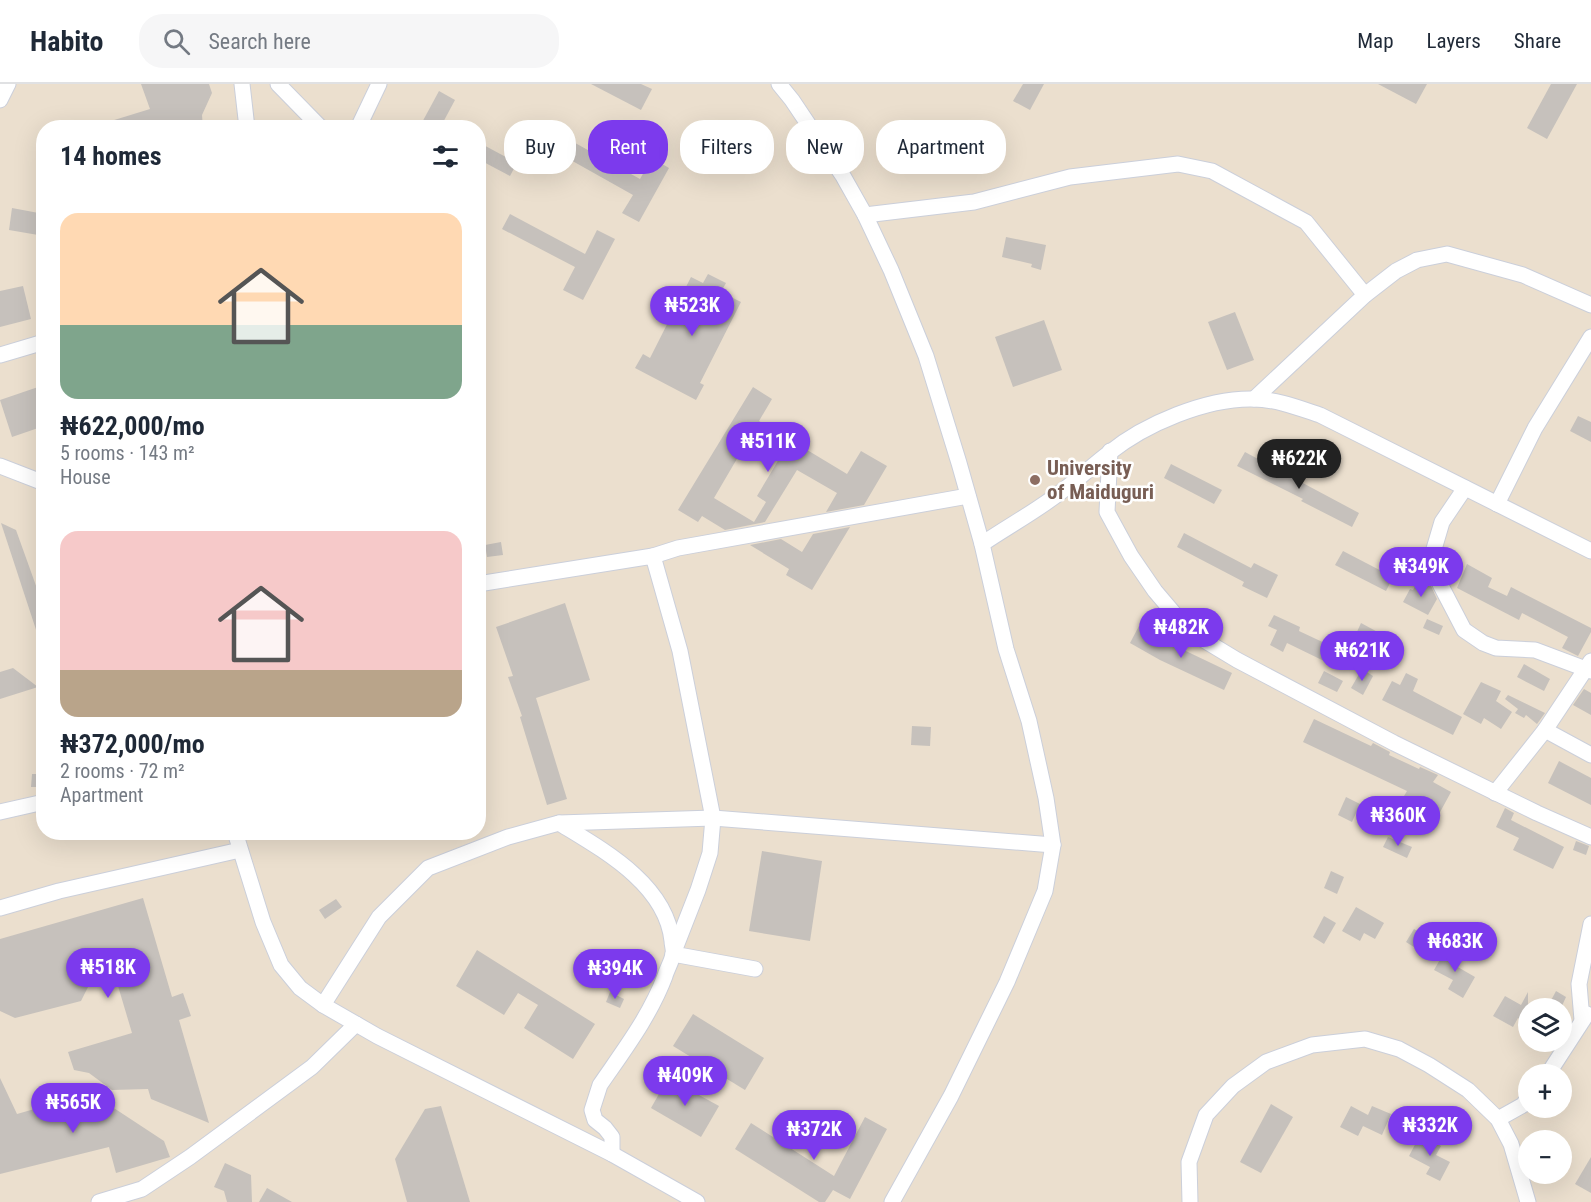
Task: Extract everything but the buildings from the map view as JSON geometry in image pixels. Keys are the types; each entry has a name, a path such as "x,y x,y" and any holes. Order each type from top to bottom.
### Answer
{"street":[{"path":"0,100 8,84"},
{"path":"242,84 246,120"},
{"path":"278,84 313,120"},
{"path":"361,120 379,84"},
{"path":"779,84 843,176 865,215 891,270 926,356 982,544 1006,649 1029,721 1046,798 1053,845 1045,891 1007,982 951,1096 892,1202"},
{"path":"865,215 974,202 1070,177 1178,164 1212,171 1306,222 1365,295"},
{"path":"1254,399 1365,295 1396,271 1417,260 1447,254 1523,275 1591,305"},
{"path":"1497,504 1535,428 1591,337"},
{"path":"0,355 36,344"},
{"path":"982,544 1064,490 1110,451 1138,434 1180,414 1220,402 1254,399 1286,404 1320,415 1591,551"},
{"path":"1110,451 1107,512 1131,556 1155,591 1189,631 1237,660 1373,732 1495,793 1591,837"},
{"path":"0,466 36,478"},
{"path":"1465,488 1442,522 1434,549 1440,584 1464,630 1483,643 1496,648 1535,650 1590,667 1545,730 1495,793"},
{"path":"486,583 653,556 678,548 968,496"},
{"path":"612,1154 612,1137 593,1117 595,1095 644,1020 661,987 710,853 713,818 680,651 653,556"},
{"path":"1545,730 1591,755"},
{"path":"0,812 36,804"},
{"path":"323,1005 379,917 428,868 508,837 559,823 713,818 1053,845"},
{"path":"559,823 606,852 643,884 661,907 668,922 673,954"},
{"path":"237,840 263,922 281,965 300,988 323,1005 377,1036 612,1154 697,1202"},
{"path":"0,908 59,891 240,850"},
{"path":"1555,1064 1587,1015 1579,984 1591,924"},
{"path":"673,954 754,969"},
{"path":"99,1202 142,1189 190,1157 312,1067 356,1024"},
{"path":"1190,1202 1189,1162 1206,1115 1233,1086 1266,1062 1312,1045 1365,1039 1399,1049 1429,1065 1468,1090 1498,1119 1511,1144 1528,1202"},
{"path":"1498,1119 1518,1108"}],"shaded area":[{"name":"University of Maiduguri","path":"0,84 1591,84 1591,1202 0,1202"}],"place":[{"name":"University of Maiduguri","path":"1035,480"}]}
